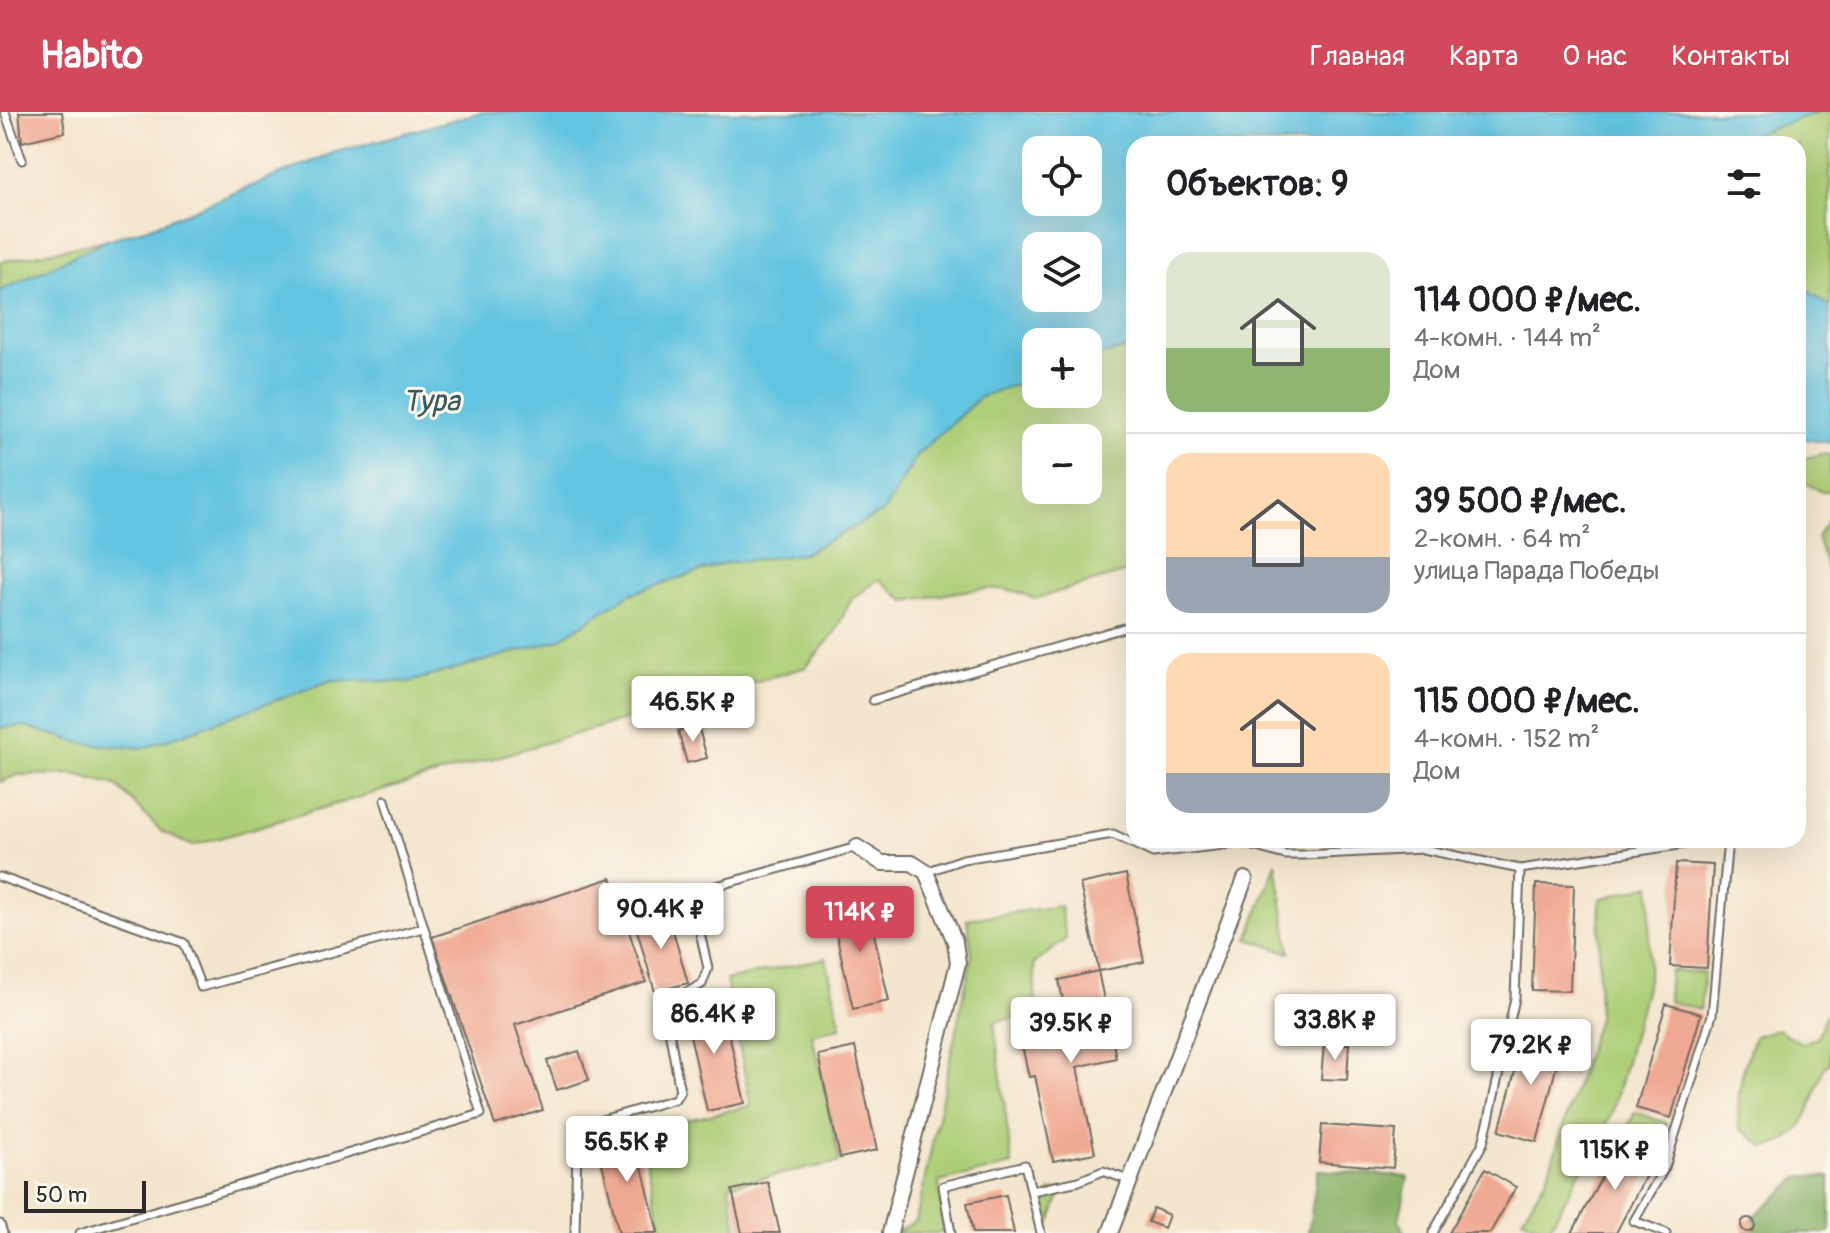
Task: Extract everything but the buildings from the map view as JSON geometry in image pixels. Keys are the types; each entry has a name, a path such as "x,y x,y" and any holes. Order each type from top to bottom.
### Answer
{"street":[{"path":"857,847 882,863 912,863 926,872 955,942 958,963 890,1233"},
{"path":"1110,1233 1245,879"}],"lane":[{"path":"5,112 22,160"},
{"path":"873,700 1126,627"},
{"path":"80,1233 481,1114 385,800"},
{"path":"926,872 963,859 1113,834 1126,840"},
{"path":"575,1233 577,1145 588,1124 675,1099 680,1091 666,1013 676,998 702,984 708,968 691,893 857,847"},
{"path":"1142,848 1153,853 1198,848"},
{"path":"1267,848 1303,855 1379,848"},
{"path":"1438,848 1520,869 1659,848"},
{"path":"1666,1233 1634,1221 1665,1167 1712,1015 1727,848"},
{"path":"1433,1233 1483,1143 1489,1119 1515,998 1520,869"},
{"path":"0,877 184,943 201,987 423,928"},
{"path":"951,1233 943,1186 1025,1165 1041,1233"},
{"path":"1032,1191 1079,1181 1103,1171 1131,1181"},
{"path":"0,1224 3,1233"}],"green space":[{"path":"1818,112 1830,112 1830,307 1806,289 1806,136 1749,136"},
{"path":"107,240 0,291 0,262"},
{"path":"1126,348 1126,572 1034,599 1004,589 988,589 905,601 879,579 851,600 834,634 806,667 192,846 162,832 116,785 74,774 18,775 0,782 0,728 23,726 81,743 144,748 332,680 409,682 558,640 630,594 725,563 803,554 884,511 917,455 980,397 1022,382 1022,408 1102,408 1102,355"},
{"path":"1830,455 1830,492 1822,492 1806,483 1806,458"},
{"path":"1830,518 1830,577 1817,537"},
{"path":"1276,864 1290,953 1248,939"},
{"path":"1651,885 1648,980 1612,1113 1548,1231 1522,1218 1547,1177 1598,1018 1600,899"},
{"path":"1060,906 1066,939 1034,964 1036,1013 994,1022 1012,1165 939,1182 943,1233 896,1233 916,1221 972,955 967,919"},
{"path":"826,958 841,1027 812,1034 840,1162 729,1185 738,1233 662,1233 640,1130 751,1106 726,980"},
{"path":"1670,970 1704,973 1700,1010 1668,1001"},
{"path":"1830,1012 1830,1063 1824,1068 1805,1119 1790,1137 1779,1144 1765,1147 1739,1128 1741,1081 1755,1036 1777,1029 1802,1043 1817,1038 1824,1018"},
{"path":"1635,1112 1667,1123 1654,1154 1622,1138"},
{"path":"1318,1170 1408,1177 1399,1221 1404,1233 1308,1233"},
{"path":"1801,1176 1830,1177 1830,1233 1744,1233 1754,1216"},
{"path":"1062,1189 1047,1232 1043,1201 1050,1192"}],"water":[{"name":"Тура","path":"482,112 1818,112 1749,136 1126,136 1126,348 1102,355 1102,328 1022,328 1022,382 980,397 917,455 884,511 803,554 725,563 630,594 558,640 409,682 332,680 144,748 81,743 23,726 0,728 0,291 107,240 148,228 333,153"},
{"path":"1806,289 1830,307 1830,443 1806,439"}]}
